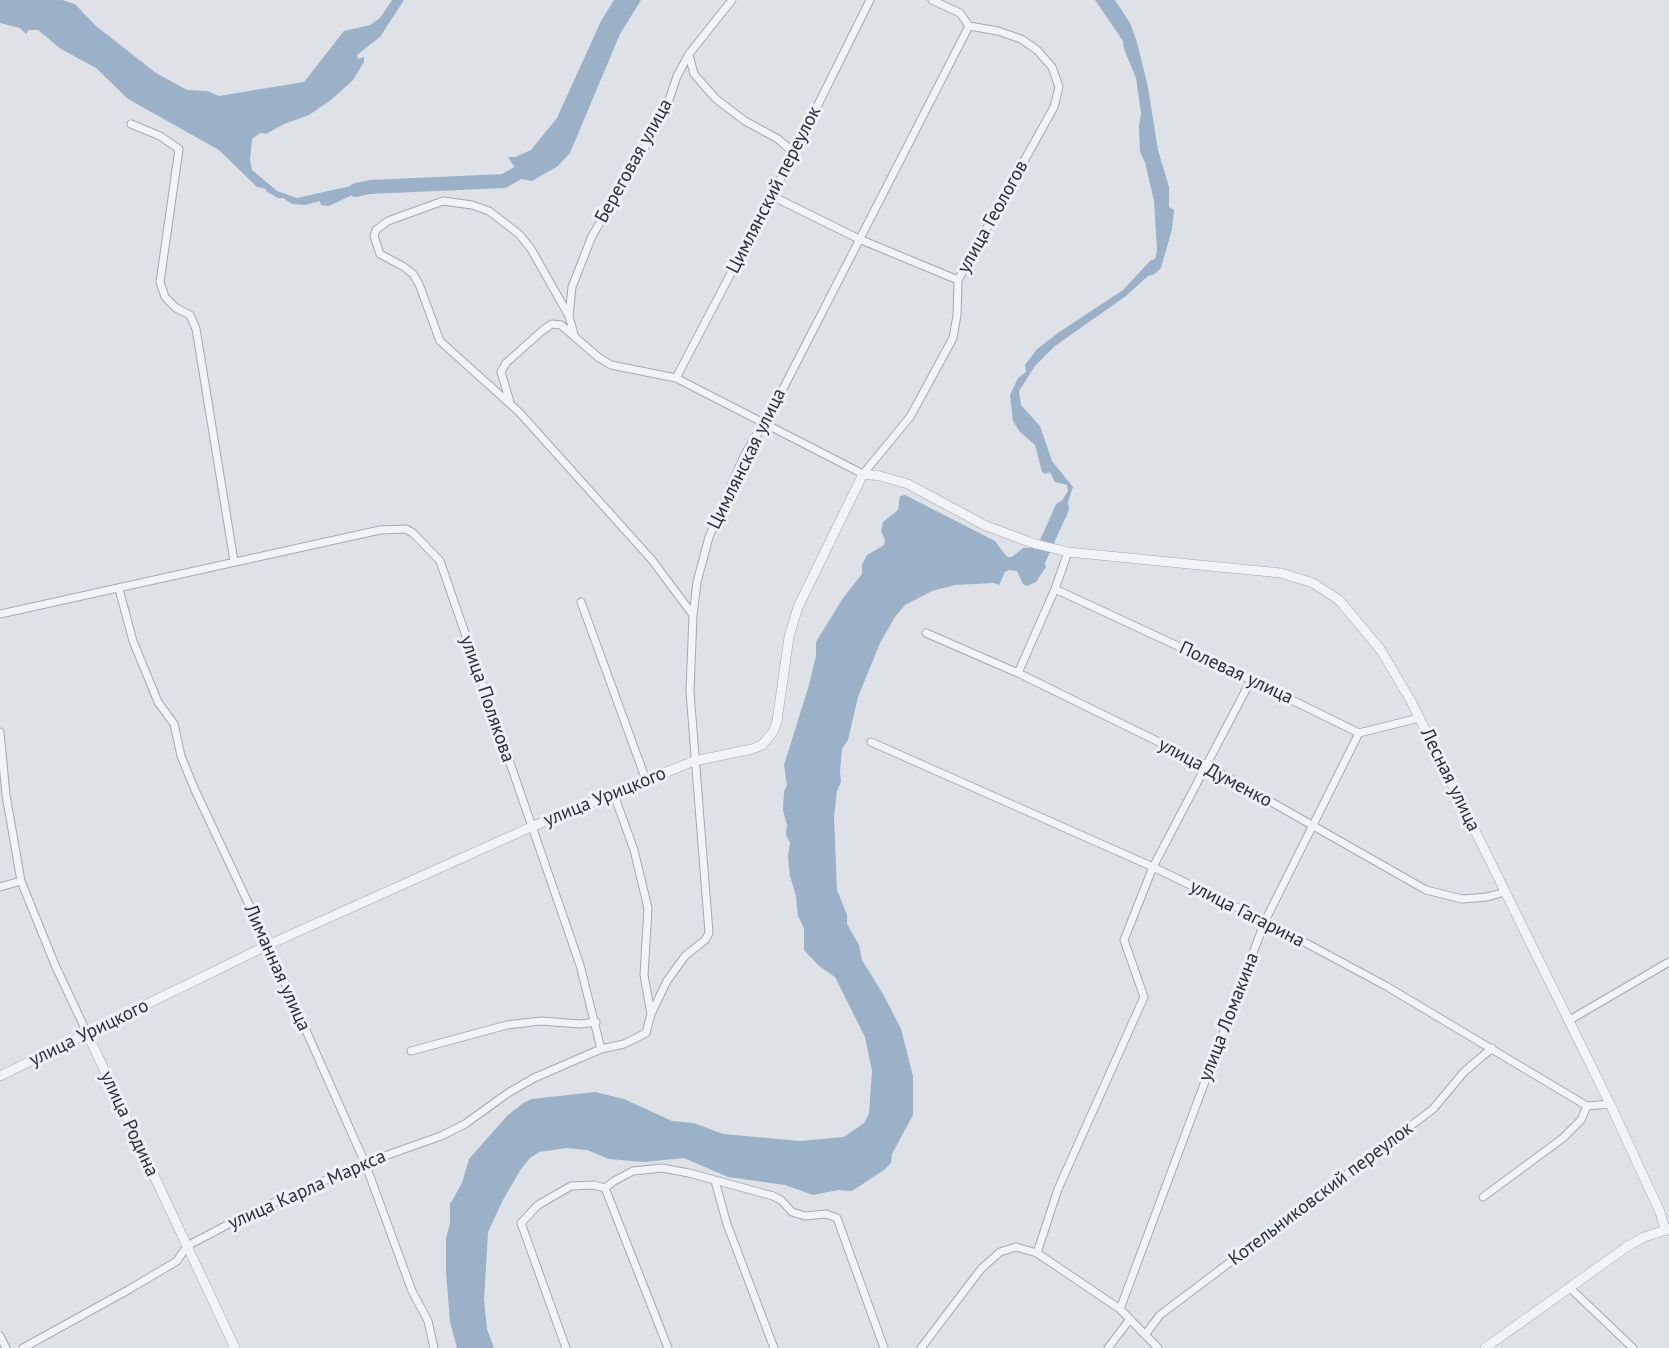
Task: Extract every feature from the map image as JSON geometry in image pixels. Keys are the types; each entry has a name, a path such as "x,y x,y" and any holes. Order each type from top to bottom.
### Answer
{"street":[{"name":"Береговая улица","path":"574,335 569,316 572,287 592,236 664,115 677,76 689,54 732,0"},
{"name":"Цимлянский переулок","path":"676,378 772,196 870,0"},
{"path":"932,0 960,13 969,26"},
{"name":"улица Геологов","path":"863,474 910,417 953,338 958,280 1054,107 1059,87 1052,67 1037,50 1021,39 998,31 969,26"},
{"name":"Цимлянская улица","path":"601,1049 640,1038 646,1033 651,1014 667,981 685,956 705,940 709,933 690,692 693,615 700,566 709,537 744,456 765,424 969,26"},
{"path":"689,54 694,74 702,86 744,121 778,139 794,153"},
{"path":"131,124 160,136 179,149 160,282 165,297 176,308 190,316 197,329 234,561"},
{"path":"772,196 859,239 958,280"},
{"path":"569,316 531,248 519,234 489,211 472,205 443,201 388,220 376,230 374,236 380,254 413,274 440,341 510,402 652,560 693,615"},
{"path":"510,402 501,372 506,363 542,330 552,324 561,325 611,365 676,378 863,474"},
{"name":"Лесная улица","path":"863,474 908,484 984,525 1032,543 1068,552 1291,575 1312,583 1339,600 1380,649 1419,718 1610,1104 1668,1231"},
{"name":"улица Урицкого","path":"0,1076 268,945 531,827 694,761 758,747 773,732 777,721 794,617 863,474"},
{"name":"улица Полякова","path":"0,614 234,561 397,528 405,529 422,540 440,561 580,965 601,1049"},
{"path":"1018,673 1055,589 1068,552"},
{"name":"Лиманная улица","path":"118,589 133,641 158,702 174,724 181,756 190,778 365,1163 412,1291 428,1321 434,1348"},
{"name":"Полевая улица","path":"1055,589 1359,733"},
{"path":"581,602 646,779"},
{"name":"улица Думенко","path":"926,633 1018,673 1208,766 1426,890 1462,899 1505,892"},
{"path":"1037,1253 1058,1189 1144,997 1124,940 1153,867 1251,680"},
{"path":"1359,733 1419,718"},
{"name":"улица Родина","path":"0,732 6,795 21,881 55,965 235,1348"},
{"name":"улица Ломакина","path":"1120,1309 1265,921 1359,733"},
{"name":"улица Гагарина","path":"871,742 1153,867 1265,921 1386,986 1587,1105"},
{"path":"613,792 634,850 648,908 645,975 651,1014"},
{"path":"0,887 21,881"},
{"path":"1568,1021 1669,962"},
{"path":"411,1051 507,1025 541,1021 580,1024 596,1022"},
{"name":"Котельниковский переулок","path":"1145,1335 1160,1315 1433,1109 1464,1072 1492,1048"},
{"name":"улица Карла Маркса","path":"23,1348 177,1261 187,1246 248,1214 365,1163 441,1136 465,1124 534,1078 601,1049"},
{"path":"1483,1197 1563,1138 1581,1120 1587,1105 1610,1104"},
{"path":"566,1348 521,1223 538,1205 562,1190 581,1185 605,1188 623,1176 645,1169 662,1168 773,1196 792,1212 805,1216 826,1214 837,1218 884,1348"},
{"path":"715,1181 727,1224 774,1348"},
{"path":"605,1188 668,1348"},
{"path":"1485,1348 1628,1246 1644,1237 1668,1231"},
{"path":"920,1348 981,1269 1000,1252 1016,1247 1037,1253 1120,1309 1158,1348"},
{"path":"1569,1287 1633,1348"},
{"path":"1108,1348 1130,1319"},
{"path":"0,1336 6,1348"}],"water":[{"path":"0,0 62,0 75,4 96,26 156,73 187,90 207,91 219,96 304,82 344,31 370,25 380,18 392,0 404,0 380,37 357,55 358,59 364,57 364,62 353,80 309,115 266,134 260,133 252,139 252,170 277,191 297,198 373,181 373,189 361,191 329,206 321,205 320,201 305,205 292,204 278,198 266,189 257,187 219,150 128,99 96,68 61,49 38,30 29,30 26,34 20,28 0,23"},
{"path":"614,0 641,0 620,34 570,153 558,166 532,181 522,179 508,157 531,150 557,118 601,21"},
{"path":"1095,0 1115,0 1130,23 1148,87 1158,150 1169,187 1169,207 1174,210 1172,229 1161,268 1055,346 1035,366 1019,391 1021,405 1040,426 1052,461 1073,487 1067,505 1067,516 1059,526 1050,521 1051,515 1057,515 1058,507 1068,491 1067,485 1055,482 1050,472 1042,472 1035,445 1020,432 1013,421 1010,395 1018,378 1026,372 1025,365 1037,349 1123,290 1155,259 1157,250 1154,201 1140,152 1141,113 1136,78 1123,41"},
{"path":"905,495 995,541 1007,557 1012,557 1023,548 1033,548 1041,554 1046,567 1036,582 1027,586 1023,584 1017,571 1009,570 1005,572 999,585 955,585 932,591 905,605 880,643 858,697 848,740 842,749 841,782 837,791 834,817 837,890 847,915 847,924 859,945 862,960 901,1029 913,1076 913,1115 892,1154 891,1163 852,1191 838,1190 813,1195 785,1185 728,1177 684,1158 644,1162 609,1159 587,1150 567,1148 539,1152 521,1169 488,1232 484,1300 487,1329 494,1348 457,1348 450,1322 446,1272 450,1204 462,1183 469,1159 507,1116 523,1103 532,1099 595,1092 624,1099 672,1121 694,1123 723,1134 800,1141 844,1137 864,1123 869,1114 872,1071 865,1037 835,977 819,966 804,950 804,928 798,916 790,876 790,843 786,835 787,825 783,810 784,791 787,786 784,765 809,685 816,656 816,642 843,598 862,574 862,564 867,555 884,545 881,531 883,522 898,510 900,496"}],"waterway":[{"path":"356,190 370,187 504,181 533,164"},
{"path":"1032,564 1037,564 1062,508"}]}
